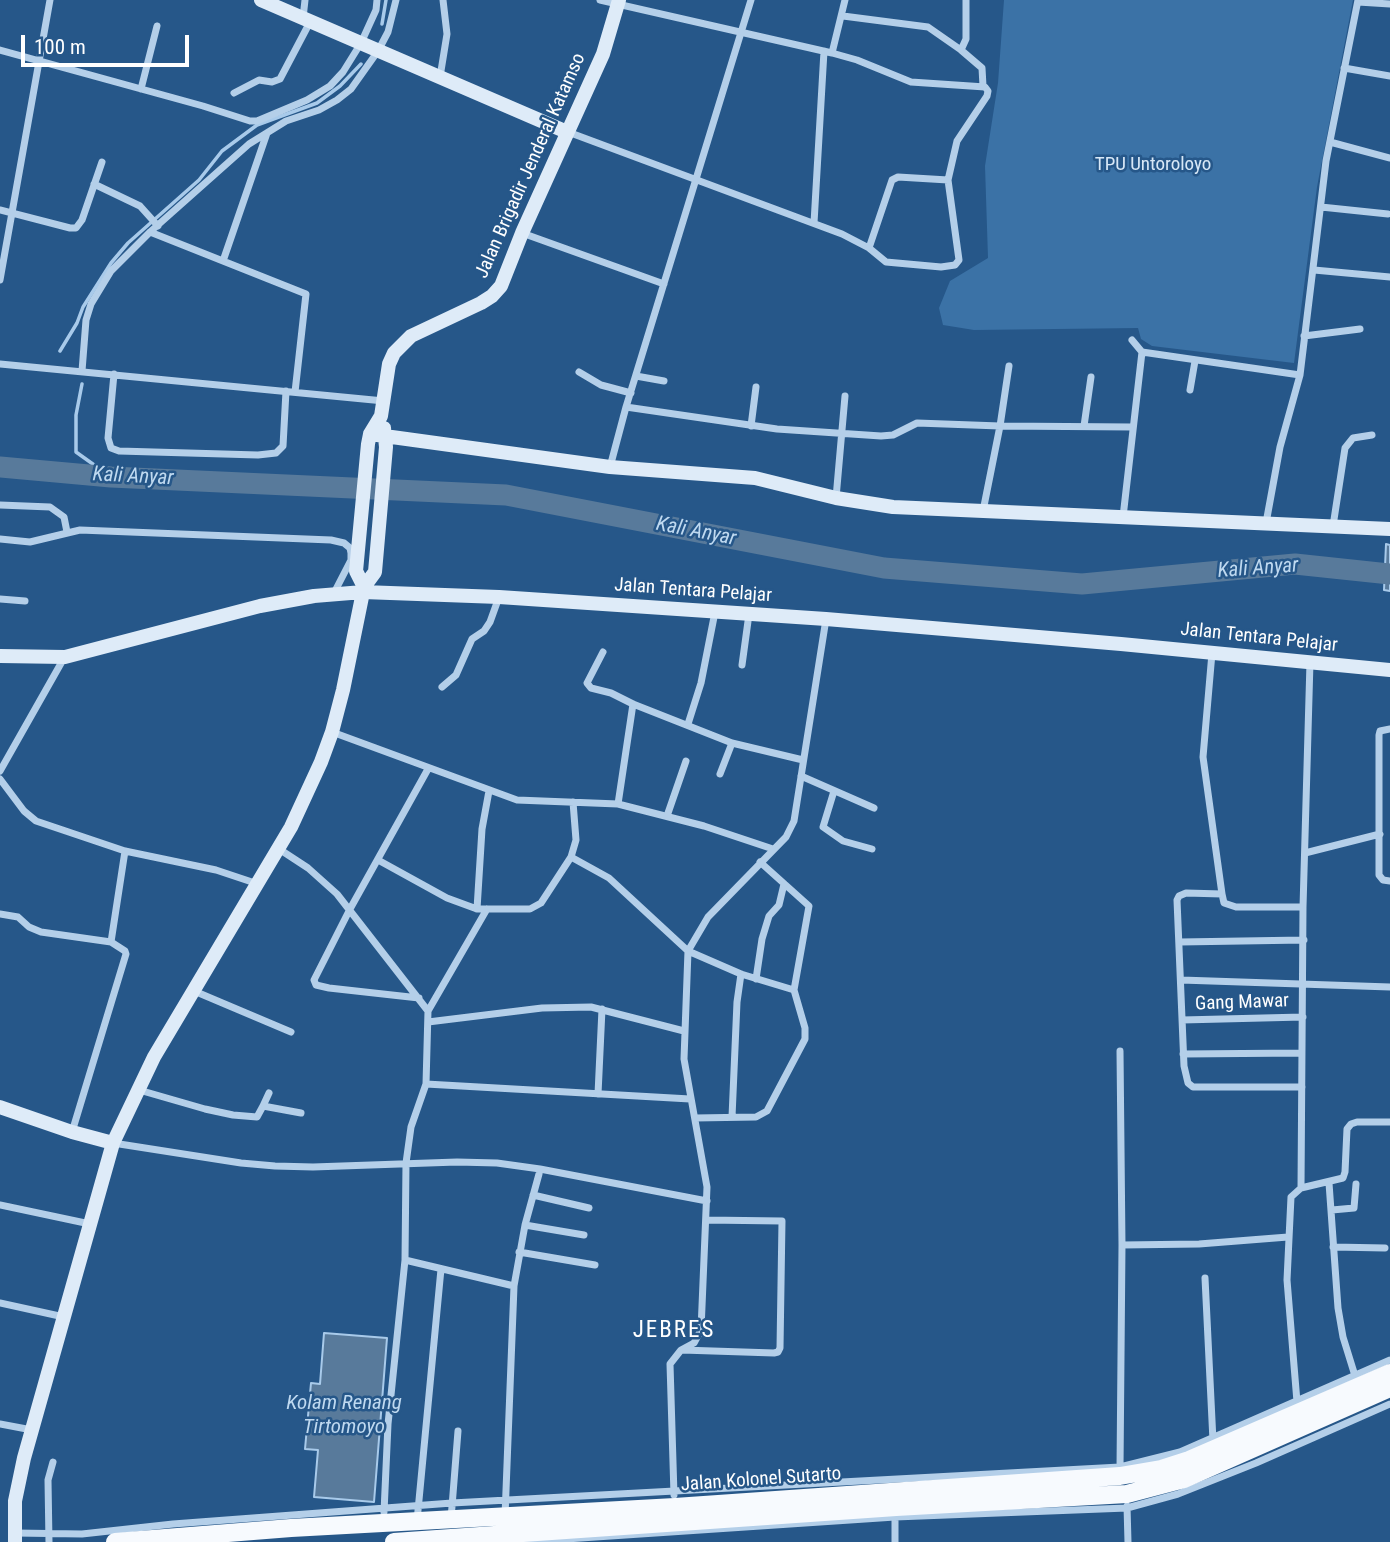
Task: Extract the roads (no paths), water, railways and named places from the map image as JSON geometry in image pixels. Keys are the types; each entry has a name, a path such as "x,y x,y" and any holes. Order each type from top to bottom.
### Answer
{"main road":[{"path":"261,0 568,132"},
{"name":"Jalan Brigadir Jenderal Katamso","path":"381,416 389,363 394,353 411,336 481,303 498,291 603,54 618,2"},
{"path":"364,590 356,570 369,439 381,416"},
{"path":"15,1537 15,1501 32,1430 113,1143 155,1056 279,849 303,803 332,732 344,690 364,590 375,572 386,441 381,416"},
{"path":"369,439 610,467 755,478 836,498 893,507 1390,528"},
{"name":"Jalan Tentara Pelajar","path":"0,656 65,657 260,606 364,590 826,619 1390,670"},
{"path":"0,1107 113,1143"},
{"name":"Jalan Kolonel Sutarto","path":"675,1508 694,1526 795,1508 1120,1471 1161,1469 1357,1381 1390,1373"},
{"name":"Jalan Kolonel Sutarto","path":"891,1499 1127,1501 1184,1479 1390,1388"},
{"name":"Jalan Kolonel Sutarto","path":"394,1542 675,1508"},
{"name":"Jalan Kolonel Sutarto","path":"120,1539 383,1516 505,1509 795,1508"}],"street":[{"path":"0,280 50,0"},
{"path":"234,93 259,80 272,82 280,79 307,20 305,0"},
{"path":"82,371 86,320 91,304 111,271 157,224 268,126 330,86 362,44 376,10 377,0"},
{"path":"0,50 268,126 319,110 351,89 388,32 396,0"},
{"path":"440,77 447,34 443,0"},
{"path":"568,132 842,234 869,248 886,262 941,267 955,265 959,258 948,180 957,141 987,96 988,91 983,86 911,82 857,60 828,52 600,0"},
{"path":"610,467 751,0"},
{"path":"814,223 828,52 843,16 845,0"},
{"path":"961,50 966,39 967,0"},
{"path":"1266,523 1280,447 1300,375 1330,142 1358,1 1390,4"},
{"path":"843,16 926,26 982,68 983,86"},
{"path":"141,89 157,26"},
{"path":"1344,68 1390,76"},
{"path":"223,261 268,126"},
{"path":"1330,142 1390,158"},
{"path":"0,210 76,228 82,220 102,162"},
{"path":"869,248 892,180 898,177 948,180"},
{"path":"94,184 130,199 144,209 157,224"},
{"path":"1321,207 1388,214"},
{"path":"150,232 306,295 295,392"},
{"path":"522,233 664,284"},
{"path":"1314,270 1390,276"},
{"path":"1304,336 1360,329"},
{"path":"1132,340 1142,352 1300,375"},
{"path":"1123,517 1142,352"},
{"path":"1191,390 1195,361"},
{"path":"0,364 384,401"},
{"path":"983,511 1009,366"},
{"path":"579,372 592,381 631,393"},
{"path":"114,374 108,438 111,448 119,451 258,455 276,453 283,446 286,391"},
{"path":"636,376 664,381"},
{"path":"1084,426 1091,377"},
{"path":"751,426 756,387"},
{"path":"836,498 845,396"},
{"path":"626,407 751,426 842,433 893,435 917,423 1132,427"},
{"path":"1333,526 1345,448 1353,438 1371,435"},
{"path":"0,505 50,507 64,517 67,532"},
{"path":"0,539 30,542 67,532 99,530 331,540 344,543 350,548 351,560 333,594"},
{"path":"442,687 458,672 472,639 484,631 490,622 499,597"},
{"path":"0,599 25,601"},
{"path":"688,724 701,683 715,612"},
{"path":"742,665 749,614"},
{"path":"675,1508 670,1364 681,1350 697,1340 702,1325 707,1201 706,1174 684,1059 688,951 708,917 786,837 794,821 826,619"},
{"path":"603,652 587,683 588,687 611,693 732,743 803,760"},
{"path":"1212,653 1203,757 1224,903 1236,907 1303,907"},
{"path":"0,771 65,657"},
{"path":"1301,1188 1303,907 1310,662"},
{"path":"618,804 633,704"},
{"path":"1390,729 1380,731 1379,735 1379,875 1383,880 1390,880"},
{"path":"332,732 517,800 618,804 667,816 773,849"},
{"path":"720,774 732,743"},
{"path":"667,816 686,761"},
{"path":"419,998 329,988 315,983 315,974 428,769"},
{"path":"801,776 874,808"},
{"path":"0,779 24,811 36,821 125,851 216,870 259,884"},
{"path":"1380,784 1390,783"},
{"path":"477,909 482,829 489,791"},
{"path":"834,791 823,827 843,841 872,849"},
{"path":"379,860 447,898 477,909 522,911 537,906 571,857 576,840 573,802"},
{"path":"1305,853 1380,834"},
{"path":"279,849 315,874 350,909 428,1011"},
{"path":"111,942 125,851"},
{"path":"571,857 617,885 688,951 741,974 794,989"},
{"path":"695,1118 756,1116 767,1111 803,1046 805,1028 794,989 809,906 760,862"},
{"path":"756,979 762,939 769,916 779,905 784,884"},
{"path":"1222,894 1186,893 1179,896 1183,1054 1188,1083 1194,1087 1302,1087"},
{"path":"383,1516 388,1424 405,1260 406,1163 411,1126 426,1084 428,1011 487,909"},
{"path":"0,914 18,917 29,927 41,932 111,942 125,950 126,960 72,1132"},
{"path":"1180,942 1304,940"},
{"path":"732,1117 737,1002 741,974"},
{"path":"1181,980 1390,987"},
{"path":"193,991 291,1032"},
{"path":"428,1022 566,1007 602,1009 684,1031"},
{"path":"598,1094 602,1009"},
{"name":"Gang Mawar","path":"1182,1020 1303,1017"},
{"path":"1120,1051 1120,1471"},
{"path":"1183,1054 1302,1053"},
{"path":"426,1084 690,1099"},
{"path":"139,1089 205,1110 257,1117 269,1093"},
{"path":"263,1106 301,1113"},
{"path":"1299,1407 1287,1280 1291,1197 1301,1188 1341,1180 1345,1175 1348,1126 1357,1122 1390,1122"},
{"path":"113,1143 275,1166 457,1162 518,1166 707,1201"},
{"path":"505,1509 514,1286 525,1225 539,1174"},
{"path":"1329,1183 1338,1308 1343,1337 1357,1381 1390,1360"},
{"path":"1332,1210 1354,1208 1356,1184"},
{"path":"533,1195 589,1208"},
{"path":"0,1205 90,1224"},
{"path":"681,1350 774,1353 780,1348 782,1221 706,1220"},
{"path":"525,1225 584,1235"},
{"path":"1122,1245 1199,1244 1288,1237"},
{"path":"1333,1247 1385,1248"},
{"path":"519,1252 596,1265"},
{"path":"405,1260 514,1286"},
{"path":"418,1514 442,1269"},
{"path":"1205,1278 1214,1443"},
{"path":"0,1303 65,1317"},
{"path":"1128,1542 1127,1501 1178,1494 1390,1404"},
{"path":"0,1424 32,1430"},
{"path":"452,1512 458,1431"},
{"path":"49,1538 48,1480 53,1462"},
{"path":"795,1508 891,1499 895,1542"},
{"path":"521,1542 607,1539 694,1526 693,1542"},
{"path":"15,1537 120,1539"}],"water":[{"path":"1386,544 1390,545 1390,591 1384,590"},
{"name":"Kolam Renang Tirtomoyo","path":"324,1333 387,1338 374,1502 314,1497 318,1450 305,1449 311,1383 320,1384"}],"waterway":[{"path":"382,24 386,0"},
{"path":"60,351 83,307 111,263 128,243 199,180 222,151 257,125 317,103 340,86 361,64"},
{"path":"82,384 76,415 76,452 111,477"},
{"name":"Kali Anyar","path":"0,467 111,477 506,495 884,568 1082,584 1295,564 1390,574"}],"district":[{"name":"JEBRES","path":"674,1331"}],"park label":[{"name":"TPU Untoroloyo","path":"1153,165"}]}
